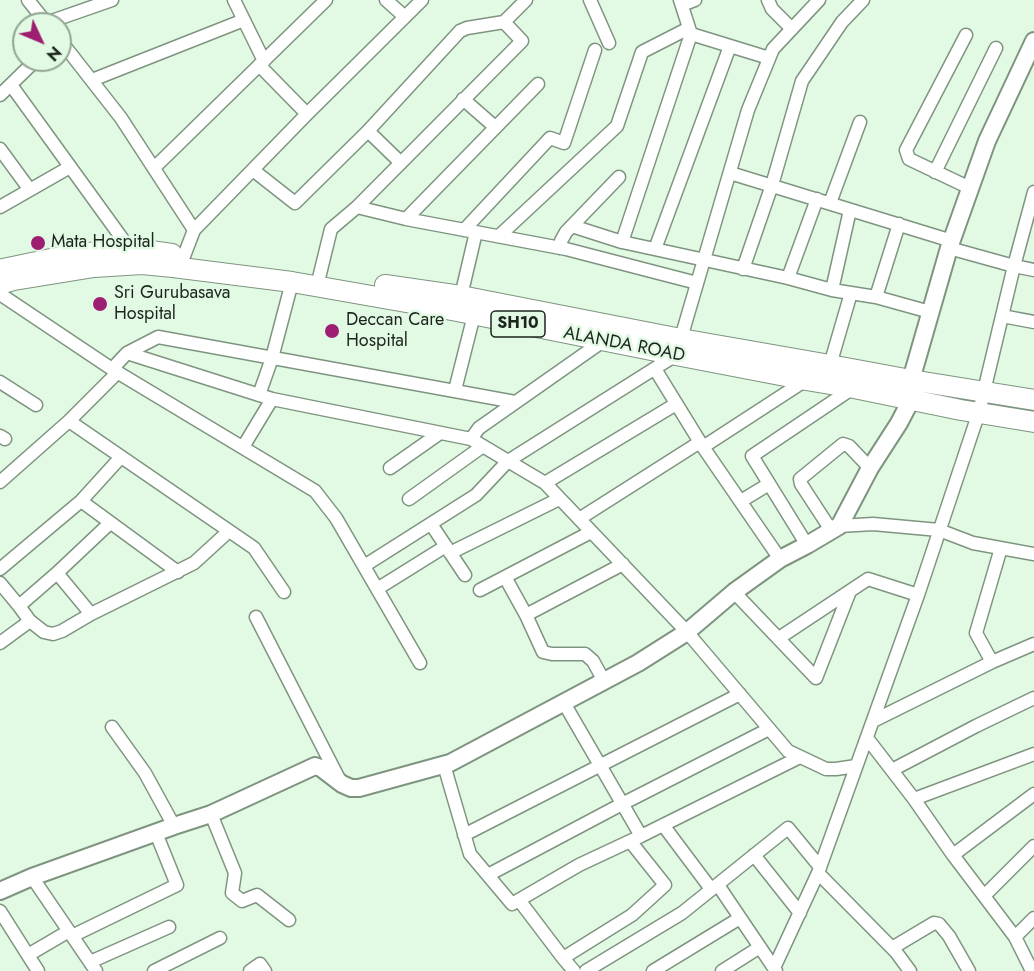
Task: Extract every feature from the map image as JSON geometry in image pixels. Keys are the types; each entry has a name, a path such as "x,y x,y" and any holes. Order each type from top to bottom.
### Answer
{"main road":[{"name":"ALANDA ROAD","path":"2,281 65,256 129,248 179,261 292,282 318,280 603,341 679,347 830,365 1034,400"},
{"name":"ALANDA ROAD","path":"2,281 94,267 179,261 461,296 679,347 806,380 854,387 961,410 1034,422"}],"street":[{"path":"28,0 38,12"},
{"path":"72,14 112,0"},
{"path":"234,0 261,63 307,114"},
{"path":"386,0 405,17"},
{"path":"179,261 194,230 422,0"},
{"path":"253,170 295,203 368,131 460,31 504,22 526,0"},
{"path":"622,242 690,31 681,2 695,0"},
{"path":"768,0 772,9 792,29"},
{"path":"364,566 476,495 508,461 655,369 679,347 748,110 773,49 819,0"},
{"path":"743,269 772,185 802,81 842,22 863,0"},
{"path":"594,1 609,43"},
{"path":"154,168 319,3"},
{"path":"92,80 244,21"},
{"path":"318,280 331,229 357,207 522,41 504,22"},
{"path":"499,236 617,126 642,52 690,31 770,58"},
{"path":"966,36 906,150 909,159 970,188"},
{"path":"911,380 951,244 987,141 1034,41"},
{"path":"655,249 730,46"},
{"path":"935,171 996,48"},
{"path":"461,296 470,231 550,138 564,143 595,50"},
{"path":"72,55 121,118 194,230"},
{"path":"0,96 24,72"},
{"path":"406,219 538,84"},
{"path":"11,85 129,248"},
{"path":"463,99 495,127"},
{"path":"830,203 860,122"},
{"path":"368,131 401,163"},
{"path":"0,149 30,190"},
{"path":"0,207 70,167"},
{"path":"730,173 898,224 1014,266 1034,270"},
{"path":"560,248 563,236 619,177"},
{"path":"775,970 819,870 918,595 979,412 1034,192"},
{"path":"788,278 817,199"},
{"path":"357,207 406,219 560,248 698,283"},
{"path":"832,290 850,210"},
{"path":"876,297 898,224"},
{"path":"572,226 622,242 788,278 832,290 876,297 930,312"},
{"path":"2,281 115,371 315,491 336,518 420,663"},
{"path":"259,395 272,358 292,282"},
{"path":"830,365 851,293"},
{"path":"455,390 474,315"},
{"path":"1002,316 1034,322"},
{"path":"0,482 69,421 115,371 127,353 158,337 515,402"},
{"path":"471,439 478,428 603,341"},
{"path":"127,353 272,399 471,439 545,483 687,632 788,751 826,769 856,766"},
{"path":"655,369 701,445 780,559"},
{"path":"579,519 806,380"},
{"path":"0,382 36,405"},
{"path":"807,545 752,456 854,387"},
{"path":"243,447 272,399"},
{"path":"0,891 32,877 211,814 315,766 342,784 351,788 359,788 450,763 564,703 638,663 687,632 734,592 780,559 842,523 870,468 911,400"},
{"path":"545,483 676,404"},
{"path":"69,421 254,548 284,592"},
{"path":"390,468 440,433"},
{"path":"835,528 801,484 800,479 843,444 849,446 870,468"},
{"path":"409,499 483,446"},
{"path":"0,569 81,501 121,457"},
{"path":"741,501 769,484"},
{"path":"377,589 448,549 560,499"},
{"path":"81,501 177,572"},
{"path":"19,606 110,523"},
{"path":"431,524 465,575"},
{"path":"835,528 873,524 939,530 974,543 1034,554"},
{"path":"2,592 19,606 30,621 44,632 53,634 194,563 229,531"},
{"path":"480,590 591,532"},
{"path":"992,662 976,633 1001,548"},
{"path":"526,615 623,564"},
{"path":"57,573 91,614"},
{"path":"505,577 543,652 547,654 585,654 593,661 604,681"},
{"path":"779,638 868,579 918,595"},
{"path":"734,592 816,678 850,591"},
{"path":"256,617 342,784"},
{"path":"0,643 30,621"},
{"path":"873,721 992,662 1034,644"},
{"path":"464,834 740,694"},
{"path":"892,770 1034,698"},
{"path":"563,958 633,915 665,885 635,838 622,804 564,703"},
{"path":"112,727 145,773 174,826"},
{"path":"488,875 769,729"},
{"path":"867,738 1015,937 1032,971"},
{"path":"914,799 1034,753"},
{"path":"444,765 470,854 512,904 579,864 800,757"},
{"path":"953,855 1034,794"},
{"path":"211,814 235,873 232,893 242,901 257,895 289,920"},
{"path":"663,825 740,918 775,970"},
{"path":"586,971 682,913 788,828 819,870 892,948 910,971"},
{"path":"28,955 177,885 156,832"},
{"path":"984,896 1034,846"},
{"path":"754,855 800,913"},
{"path":"32,877 93,967 169,927"},
{"path":"519,900 574,971"},
{"path":"0,911 38,971"},
{"path":"653,971 740,918"},
{"path":"1015,937 1034,918"},
{"path":"892,948 934,923 939,924 949,936 969,971"},
{"path":"154,971 220,938"},
{"path":"722,971 760,947"},
{"path":"250,971 260,964 265,971"}],"place":[{"name":"Mata Hospital","path":"38,243"},
{"name":"Sri Gurubasava Hospital","path":"100,304"},
{"name":"Deccan Care Hospital","path":"332,331"}]}
